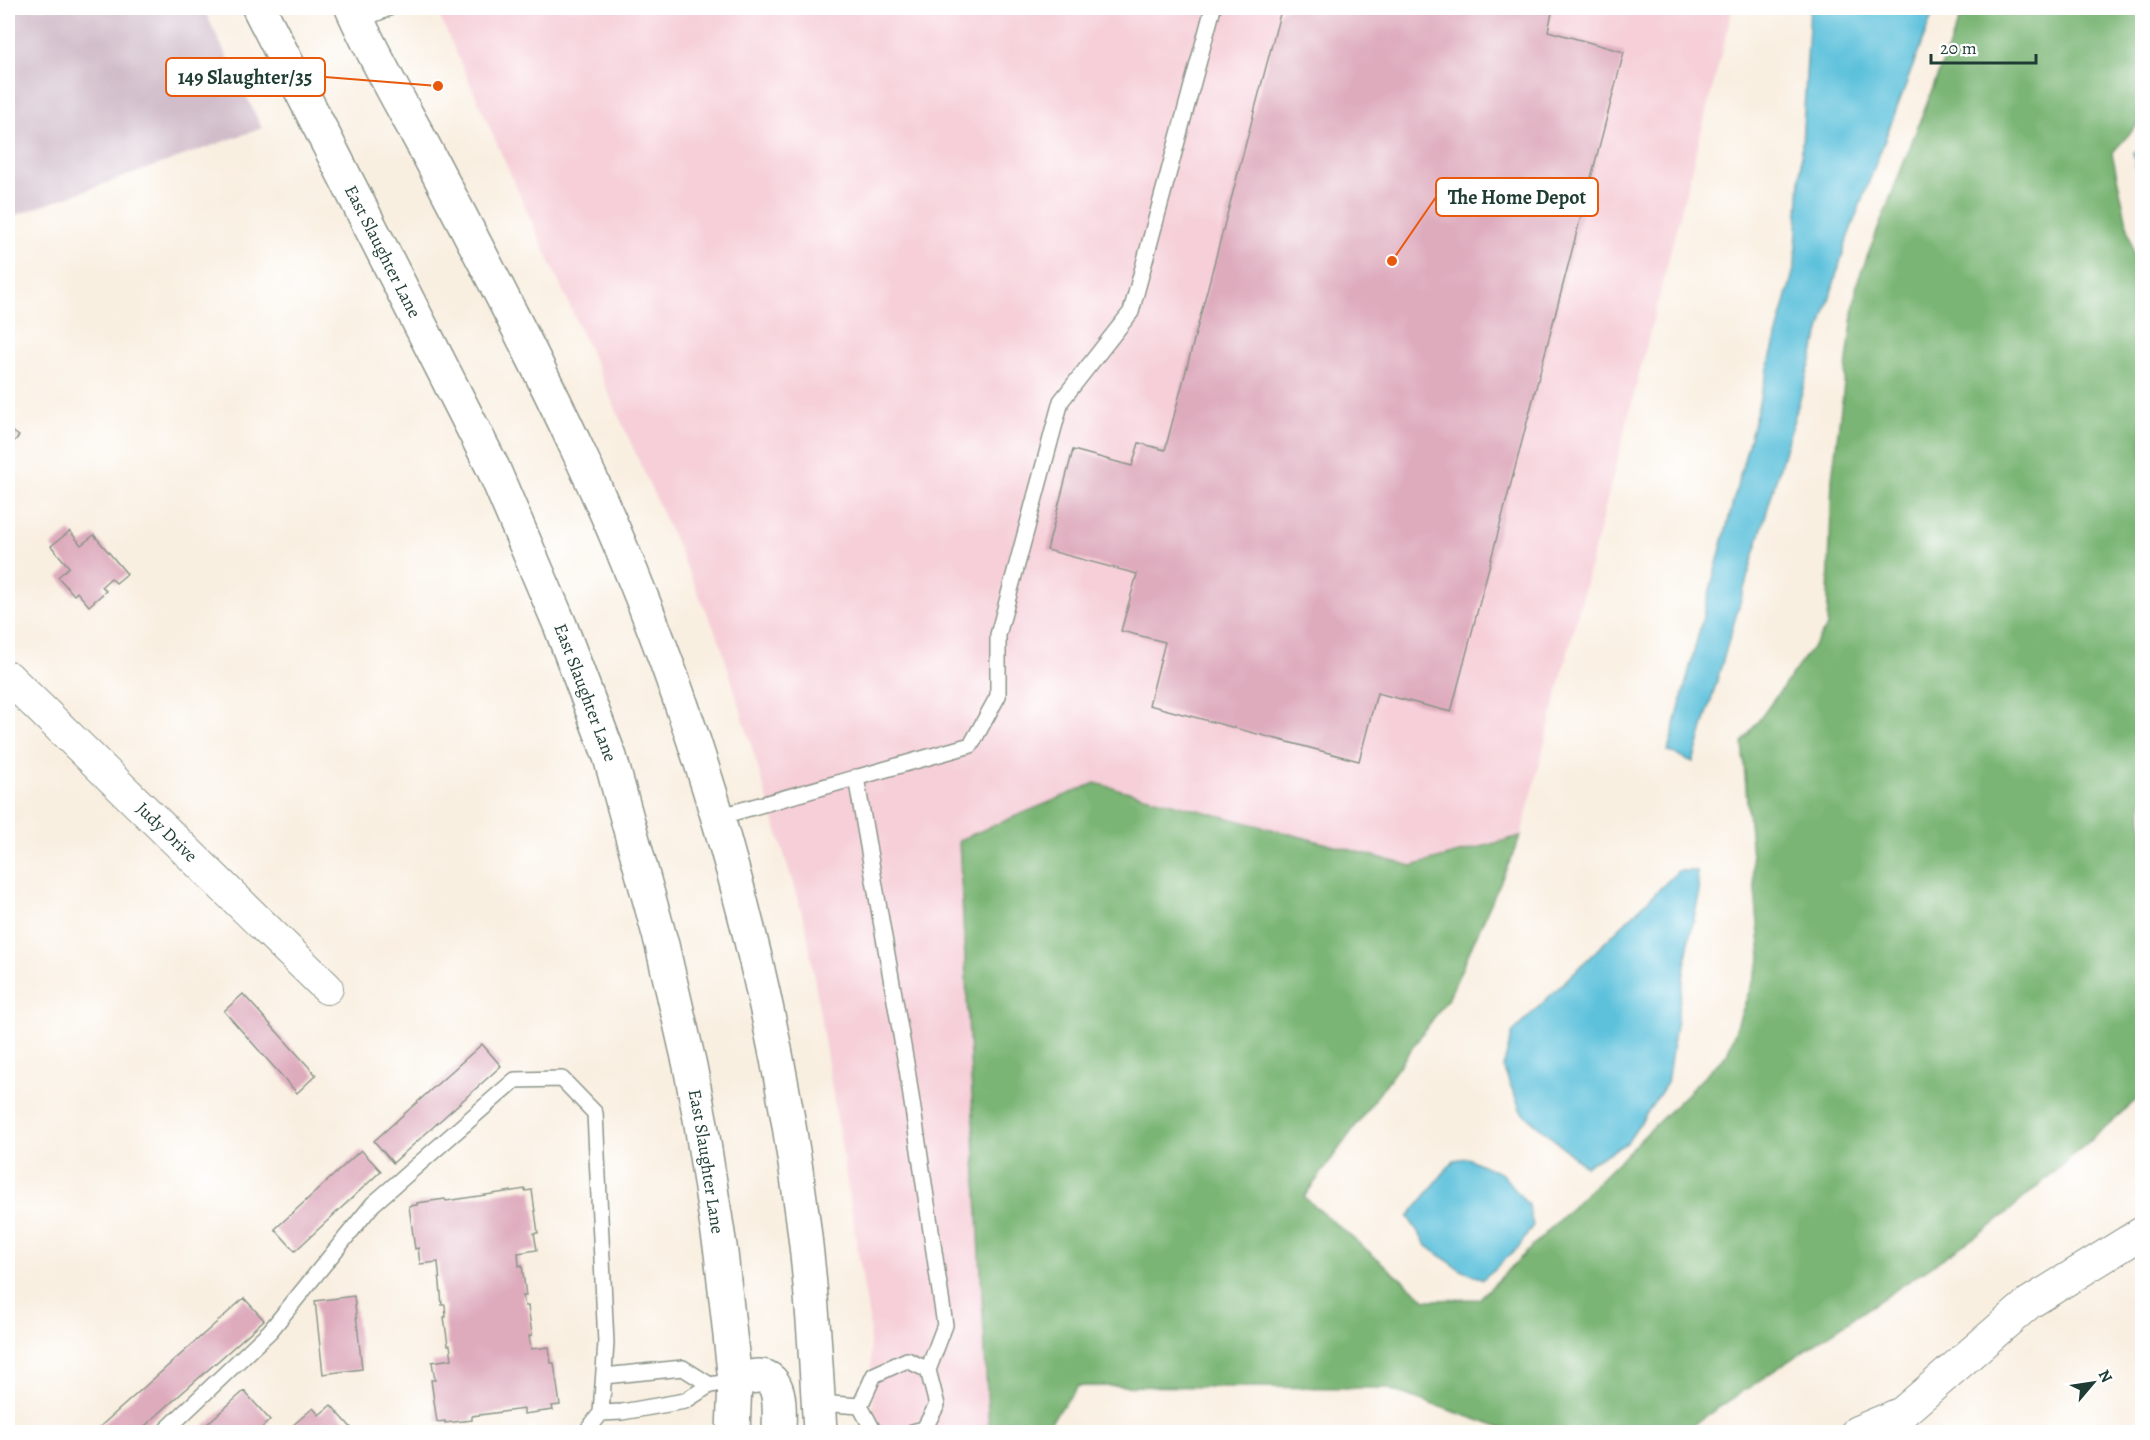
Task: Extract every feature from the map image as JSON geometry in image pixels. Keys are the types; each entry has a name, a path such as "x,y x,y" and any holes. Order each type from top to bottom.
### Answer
{"main road":[{"name":"East Slaughter Lane","path":"259,8 493,468 560,626 610,758 659,934 690,1066 707,1157 719,1243 722,1383 733,1432"},
{"path":"355,14 523,335 582,458 638,585 671,670 701,759 727,848 766,1008 788,1124 803,1219 813,1315 819,1418"},
{"path":"722,1383 758,1376 767,1377 776,1385 779,1432"}],"street":[{"name":"Judy Drive","path":"8,677 327,988"},
{"path":"1857,1432 1902,1413 2030,1303 2142,1233"}],"lane":[{"path":"355,14 388,8"},
{"path":"718,817 971,745 998,696 998,635 1061,401 1131,312 1213,8"},
{"path":"856,777 907,1069 945,1325 928,1370 937,1405 924,1429 912,1432"},
{"path":"164,1432 270,1330 373,1204 515,1080 562,1079 595,1113 606,1343 601,1413 586,1432"},
{"path":"819,1418 860,1406 874,1375 907,1360 928,1370"},
{"path":"604,1376 683,1368 722,1383"},
{"path":"601,1413 622,1412 685,1401 722,1383"},
{"path":"860,1406 874,1432"}],"shaded area":[{"path":"8,8 203,8 262,128 8,218"},
{"path":"436,8 1733,8 1521,836 1412,866 1095,783 959,840 989,1432 874,1432 869,1320 806,927 720,642"}],"green space":[{"path":"1964,8 2142,8 2142,120 2112,153 2142,293 2142,1095 1993,1225 1682,1432 1512,1432 1386,1388 1078,1386 1043,1432 989,1432 959,840 1095,783 1412,866 1521,836 1449,997 1304,1197 1426,1300 1479,1299 1727,1054 1761,958 1742,743 1827,627 1832,478 1857,283"}],"water":[{"path":"1810,8 1935,8 1847,239 1693,762 1668,751 1795,265"},
{"path":"2142,151 2142,194 2133,152"},
{"path":"1678,871 1697,871 1699,896 1689,940 1667,1083 1627,1143 1585,1166 1521,1111 1503,1067 1513,1032"},
{"path":"1467,1158 1502,1174 1528,1205 1533,1225 1519,1247 1483,1279 1461,1270 1427,1246 1408,1217 1454,1160"}],"building":[{"path":"1284,8 1553,8 1548,31 1624,52 1451,712 1377,693 1359,761 1149,705 1165,642 1121,631 1137,574 1047,550 1073,450 1132,466 1139,443 1165,450 1281,10 1282,12"},
{"path":"12,431 19,436 8,448 8,436"},
{"path":"70,531 81,545 94,535 127,574 116,583 111,578 102,586 106,591 89,606 77,592 74,595 58,577 69,567 51,546"},
{"path":"243,994 316,1075 297,1093 224,1011"},
{"path":"482,1044 501,1066 393,1163 374,1141"},
{"path":"361,1150 381,1171 295,1251 275,1229"},
{"path":"525,1189 525,1191 532,1190 538,1233 534,1233 537,1250 518,1253 526,1296 523,1296 525,1306 528,1306 532,1335 529,1336 531,1349 549,1347 551,1363 554,1363 560,1405 552,1406 553,1410 524,1414 524,1409 472,1416 472,1420 437,1422 431,1380 435,1380 432,1362 452,1359 444,1317 446,1317 445,1305 442,1305 438,1262 420,1264 418,1248 415,1249 409,1206 417,1205 417,1203"},
{"path":"354,1296 362,1369 323,1374 315,1301"},
{"path":"244,1298 264,1320 138,1432 94,1432"},
{"path":"244,1391 270,1420 257,1432 198,1432"},
{"path":"331,1405 355,1432 285,1432 313,1408 319,1415"}],"place":[{"name":"149 Slaughter/35","path":"438,86"},
{"name":"The Home Depot","path":"1392,261"}]}
